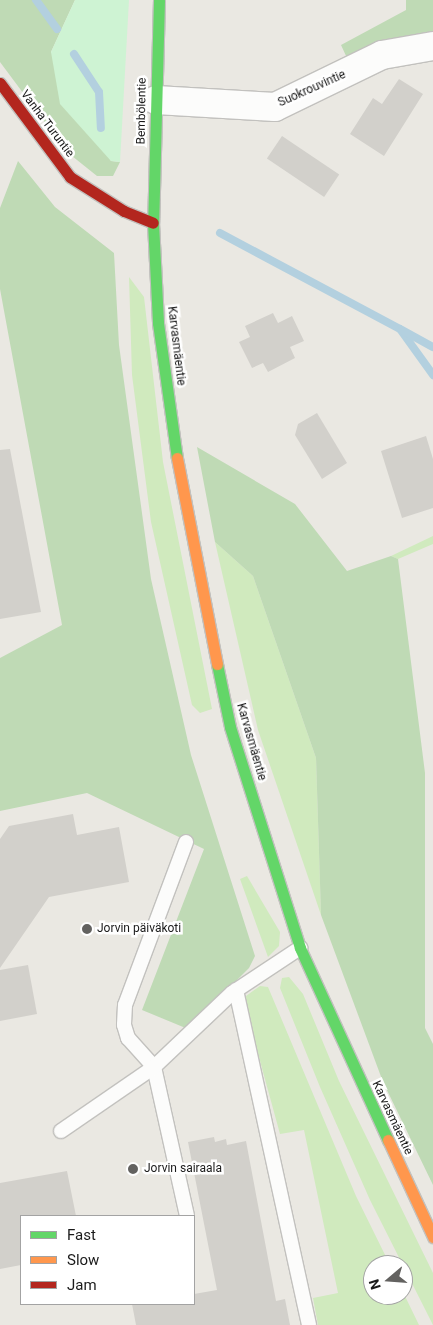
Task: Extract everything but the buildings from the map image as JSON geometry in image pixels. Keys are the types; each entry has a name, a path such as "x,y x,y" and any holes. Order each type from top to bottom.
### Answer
{"main road":[{"name":"Bembölentie","path":"153,223 159,0"},
{"name":"Vanha Turuntie","path":"0,83 70,177 124,211 153,223"},
{"name":"Karvasmäentie","path":"153,223 158,323 181,479 230,727 300,948 433,1237"}],"street":[{"name":"Suokrouvintie","path":"156,100 275,107 382,55 433,46"}],"lane":[{"path":"186,842 125,1005 128,1038 154,1067 187,1215"},
{"path":"61,1131 154,1067 236,990 300,948"},
{"path":"236,990 309,1325"},
{"path":"419,1208 433,1203"}],"green space":[{"path":"0,0 75,0 51,52 111,161 120,162 113,176 97,176 67,152 0,62"},
{"path":"75,0 129,0 120,162 111,161 60,104 51,52"},
{"path":"406,0 433,0 433,35 347,58 341,45 406,10"},
{"path":"18,161 55,207 114,253 119,345 151,579 191,755 255,956 249,968 188,1029 142,1010 204,849 87,793 0,811 0,658 62,625 0,289 0,208"},
{"path":"129,277 144,297 163,462 212,709 200,713 192,705 151,522 132,375"},
{"path":"197,447 295,504 347,571 391,556 398,559 425,773 425,1028 433,1044 433,1185 383,1082 321,915 316,758 253,576 215,542"},
{"path":"433,536 433,544 398,559 391,556"},
{"path":"215,542 253,576 316,758 321,915 258,730"},
{"path":"247,876 280,932 279,946 268,957 240,879"},
{"path":"289,977 303,994 339,1081 433,1273 433,1325 413,1285 413,1255 398,1255 370,1200 320,1087 280,988 282,978"},
{"path":"260,986 268,987 356,1196 385,1255 363,1255 363,1305 409,1305 419,1325 318,1325 313,1298 338,1293 304,1130 280,1134 245,1006 246,996"}],"waterway":[{"path":"36,0 57,29"},
{"path":"74,54 99,92 101,128"},
{"path":"220,233 400,329 433,375"},
{"path":"402,330 433,347"}],"traffic: fast":[{"path":"159,0 153,223 158,323 177,458"},
{"path":"217,664 230,727 300,948 388,1140"}],"traffic: slow":[{"path":"177,458 217,664"},
{"path":"388,1140 433,1237"}],"traffic: jam":[{"path":"0,83 70,177 124,211 153,223"}],"place":[{"name":"Jorvin päiväkoti","path":"87,929"},
{"name":"Jorvin sairaala","path":"133,1169"}]}
